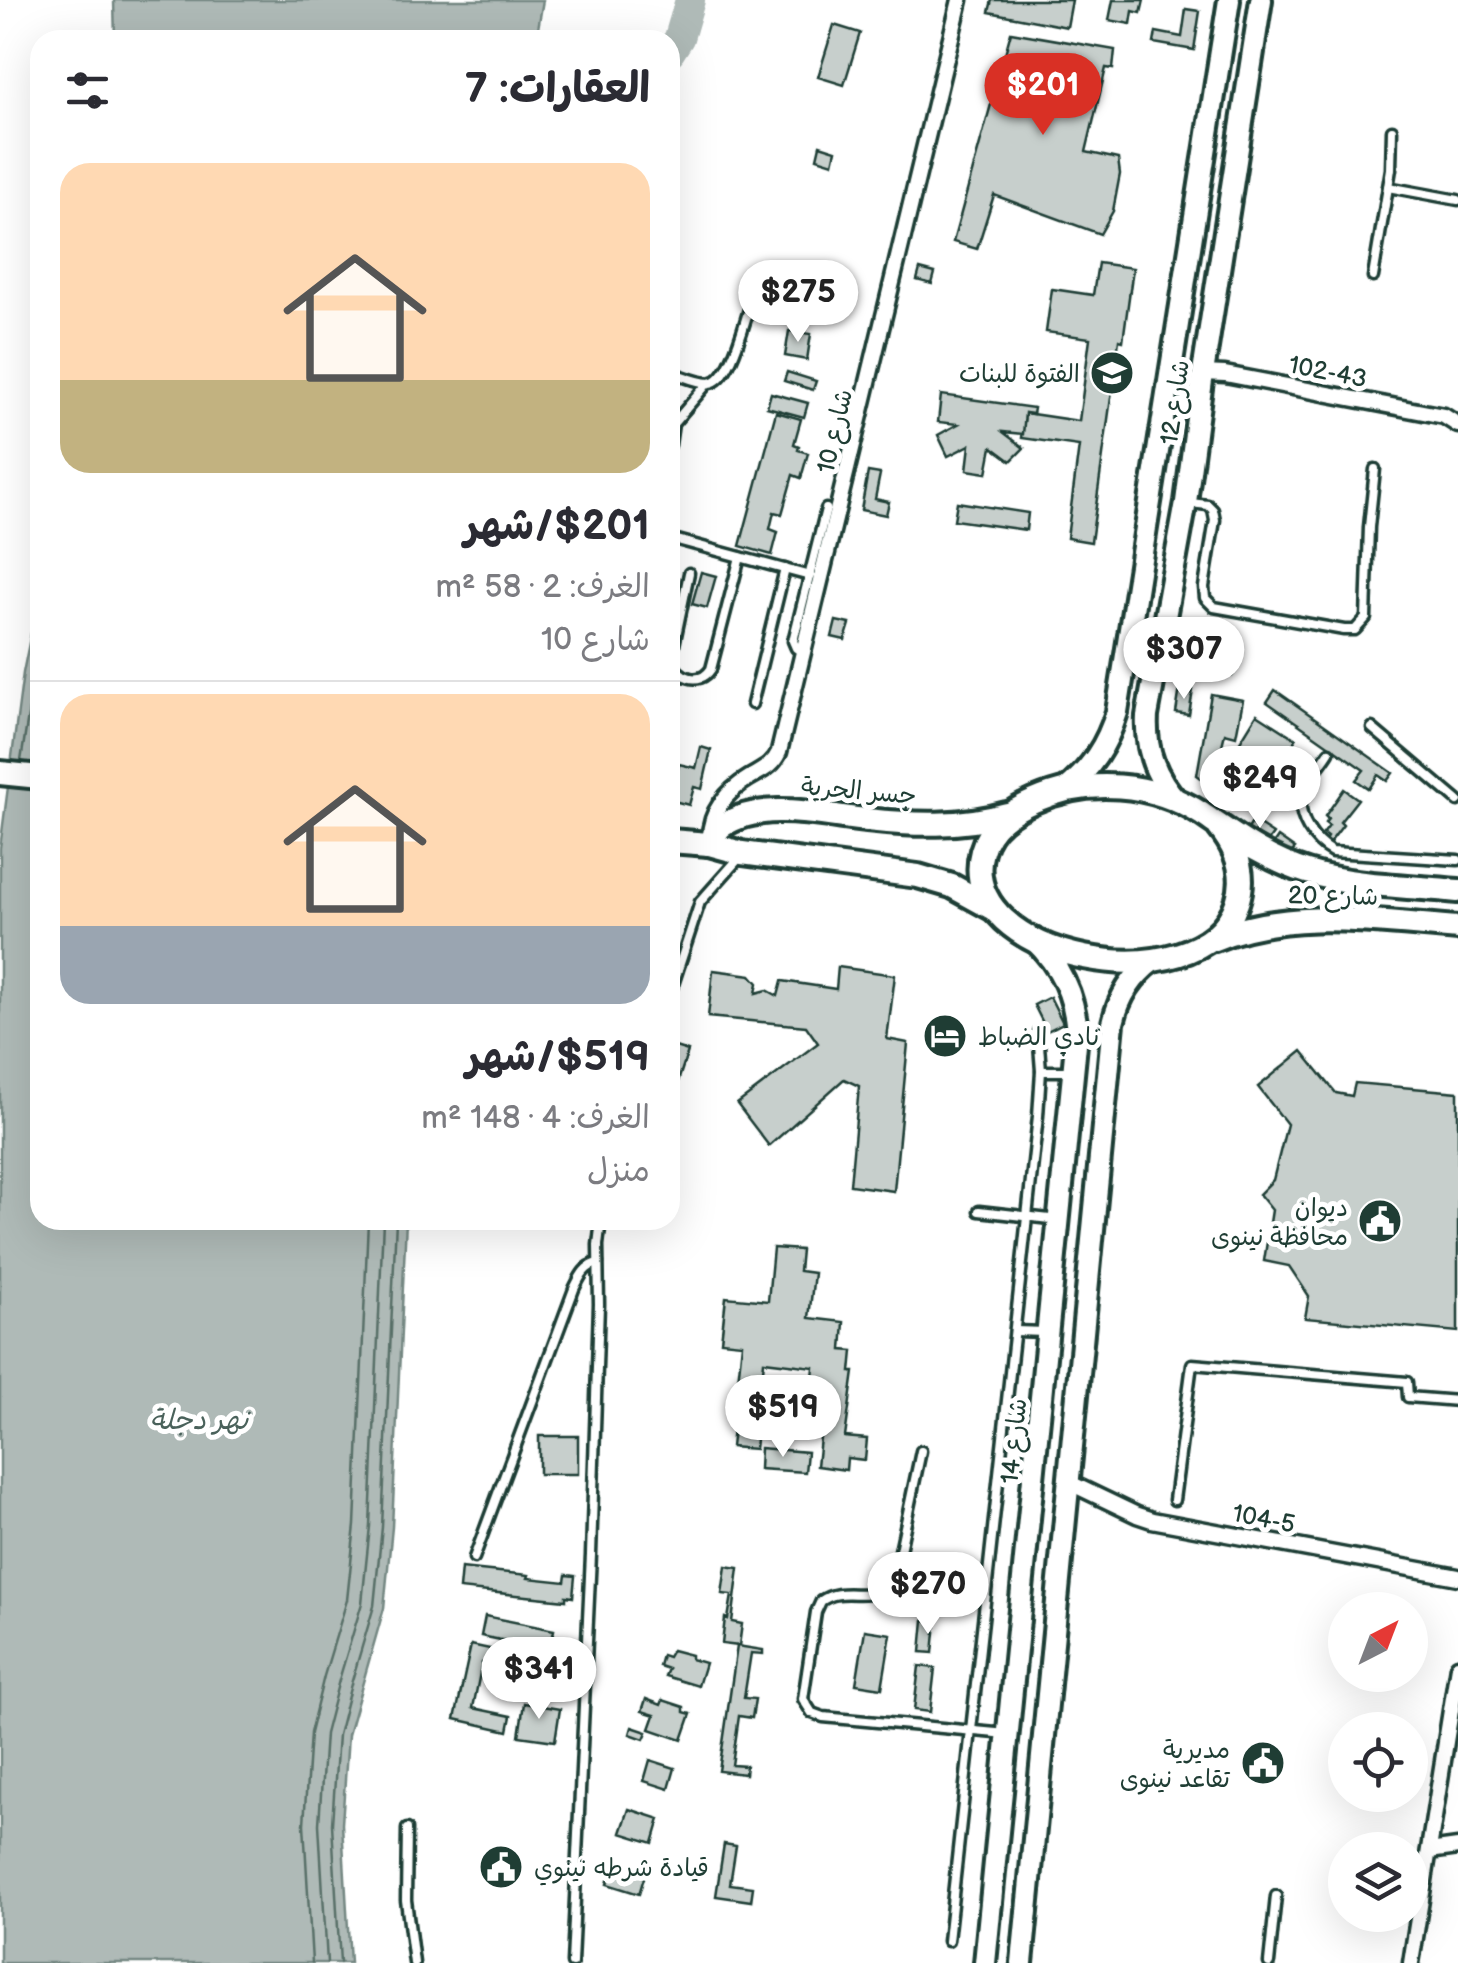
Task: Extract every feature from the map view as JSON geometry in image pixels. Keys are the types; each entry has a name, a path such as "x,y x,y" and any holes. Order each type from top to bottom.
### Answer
{"main road":[{"path":"0,773 30,776"},
{"path":"680,842 918,876 967,894 1031,938 1063,952 1101,960 1154,960 1210,940 1234,912 1240,894 1238,858 1219,826 1178,802 1122,786 1086,786 1038,799 1002,819 992,830 984,842 979,872 982,886 997,912"},
{"name":"جسر الحرية","path":"709,844 720,827 752,814 769,812 946,824 1014,811"},
{"name":"شارع 20","path":"1219,826 1261,853 1307,872 1458,891"},
{"name":"شارع 20","path":"1210,940 1250,926 1292,919 1458,928"}],"street":[{"name":"شارع 10","path":"709,844 710,822 726,798 777,758 960,0"},
{"name":"شارع 12","path":"1064,791 1098,756 1118,712 1229,0"},
{"name":"شارع 12","path":"1178,802 1155,768 1146,729 1186,502 1262,0"},
{"path":"1207,151 1237,154"},
{"name":"102-43","path":"1203,372 1444,416 1458,425"},
{"name":"شارع 14","path":"985,1963 1078,1034 1072,998 1056,965 1031,938"},
{"path":"1022,1963 1113,1023 1126,987 1154,960"},
{"name":"104-5","path":"1068,1482 1152,1520 1458,1578"},
{"path":"1411,1963 1458,1666"},
{"path":"1429,1851 1458,1847"}],"lane":[{"path":"1373,277 1388,187 1392,130"},
{"path":"1388,187 1458,200"},
{"path":"680,413 708,383 727,370 749,309"},
{"path":"680,375 708,383"},
{"path":"1186,502 1208,505 1215,520 1204,588 1205,598 1214,607 1355,630 1366,618 1375,469"},
{"path":"805,654 793,641 826,509"},
{"path":"680,541 810,576"},
{"path":"680,673 698,679 711,669 740,557"},
{"path":"752,704 785,569"},
{"path":"680,616 689,573"},
{"path":"1372,728 1458,801"},
{"path":"1329,752 1302,792 1301,803 1304,819 1321,846 1332,852 1458,860"},
{"path":"680,963 700,902 742,853"},
{"path":"948,1941 1038,1116 1038,1032"},
{"path":"1041,1071 1075,1072"},
{"path":"979,1211 1060,1220"},
{"path":"572,1963 592,1536 600,1230"},
{"path":"474,1558 569,1301 583,1272 598,1263"},
{"path":"1015,1330 1050,1332"},
{"path":"1174,1500 1192,1364 1407,1382 1408,1397 1458,1401"},
{"path":"921,1451 894,1579 874,1594 835,1594 821,1601 803,1699 812,1712 822,1716 1009,1734"},
{"path":"407,1830 406,1900 414,1963"},
{"path":"1268,1963 1276,1896"}],"water":[{"path":"114,0 543,0 538,30 115,30"},
{"name":"نهر دجلة","path":"30,638 30,1230 406,1230 392,1527 384,1608 348,1735 342,1824 350,1963 0,1963 0,848"}],"building":[{"path":"992,0 1072,0 1067,27 989,12"},
{"path":"1113,0 1144,0 1141,13 1133,11 1131,24 1109,20"},
{"path":"1186,9 1200,11 1194,50 1154,43 1156,32 1182,37"},
{"path":"834,25 860,33 844,85 818,77"},
{"path":"1011,32 1115,50 1113,69 1106,68 1086,152 1118,159 1120,174 1113,211 1100,234 994,195 977,249 953,242"},
{"path":"820,145 836,150 833,163 817,158"},
{"path":"1098,263 1133,268 1091,542 1067,538 1079,446 1022,438 1025,413 1079,421 1090,338 1046,332 1052,289 1093,295"},
{"path":"920,269 935,273 932,284 917,280"},
{"path":"789,331 811,334 807,360 785,356"},
{"path":"787,372 816,381 813,390 784,381"},
{"path":"771,393 808,403 804,417 767,407"},
{"path":"941,395 1034,408 1033,414 1025,413 1023,434 1003,432 1024,448 1011,461 992,447 987,473 967,470 970,445 948,456 938,435 958,424 938,422"},
{"path":"776,412 801,419 794,444 808,453 801,478 793,475 782,514 774,512 770,529 778,532 772,555 740,546"},
{"path":"868,472 880,474 875,499 889,502 886,515 861,510"},
{"path":"957,502 1028,513 1026,530 954,520"},
{"path":"701,572 716,576 707,608 692,604"},
{"path":"836,621 850,624 845,640 832,637"},
{"path":"1190,628 1240,665 1232,676 1188,644"},
{"path":"1188,654 1198,657 1195,673 1184,671"},
{"path":"1180,688 1193,690 1189,715 1176,713"},
{"path":"1275,690 1393,773 1387,781 1378,775 1369,789 1356,780 1364,770 1267,702"},
{"path":"1211,694 1243,700 1236,736 1225,733 1219,758 1229,762 1236,752 1261,774 1239,806 1197,775"},
{"path":"1257,714 1296,739 1277,773 1236,748"},
{"path":"701,747 711,750 702,789 694,787 689,805 680,803 680,764 696,768"},
{"path":"1344,789 1358,799 1328,845 1323,834 1329,826 1325,816"},
{"path":"1253,821 1273,834 1268,841 1248,829"},
{"path":"1278,837 1295,849 1292,852 1297,855 1293,860 1272,846"},
{"path":"838,967 895,975 887,1039 908,1043 894,1191 850,1185 859,1086 844,1079 769,1146 737,1104 818,1043 806,1026 708,1017 713,970 751,975 758,983 756,993 767,990 778,996 782,981 836,989"},
{"path":"1050,997 1063,1023 1047,1031 1034,1005"},
{"path":"680,1048 688,1051 680,1075"},
{"path":"1302,1051 1336,1093 1352,1096 1355,1083 1458,1092 1458,1332 1305,1318 1309,1296 1289,1266 1264,1261 1272,1210 1259,1194 1273,1180 1287,1124 1258,1087"},
{"path":"773,1248 801,1250 799,1271 814,1273 809,1318 844,1322 842,1350 853,1351 854,1372 845,1437 867,1439 865,1460 847,1458 846,1470 817,1466 825,1391 812,1389 814,1367 764,1361 755,1449 731,1447 742,1343 721,1341 726,1297 768,1301"},
{"path":"539,1436 578,1436 578,1474 539,1474"},
{"path":"760,1448 807,1452 805,1472 759,1469"},
{"path":"726,1566 739,1568 732,1622 742,1624 739,1646 722,1644 732,1595 722,1594"},
{"path":"461,1568 565,1582 566,1575 575,1576 573,1597 566,1596 566,1600 459,1589"},
{"path":"485,1616 554,1630 550,1650 481,1636"},
{"path":"924,1620 936,1622 933,1653 921,1652"},
{"path":"865,1630 891,1634 882,1688 856,1684"},
{"path":"471,1645 531,1658 528,1672 482,1663 473,1708 511,1716 508,1731 455,1719"},
{"path":"737,1646 763,1650 763,1654 751,1653 744,1698 755,1699 752,1718 739,1716 732,1765 746,1766 745,1774 719,1771"},
{"path":"672,1650 705,1663 698,1686 665,1676 668,1669 659,1666 662,1655 668,1657"},
{"path":"919,1666 935,1668 930,1712 914,1710"},
{"path":"646,1699 684,1707 684,1712 691,1714 682,1740 650,1729 655,1715 642,1711"},
{"path":"524,1703 560,1709 555,1741 519,1736"},
{"path":"632,1727 647,1732 644,1739 630,1734"},
{"path":"650,1760 675,1768 669,1789 644,1781"},
{"path":"629,1809 660,1819 653,1843 621,1833"},
{"path":"724,1844 736,1846 730,1884 753,1887 751,1901 716,1896"},
{"path":"614,1861 646,1871 639,1894 607,1884"}],"waterway":[{"path":"680,35 690,0"}],"place":[{"name":"الفتوة للبنات","path":"1112,373"},
{"name":"نادي الضباط","path":"945,1036"},
{"name":"ديوان محافظة نينوى","path":"1380,1221"},
{"name":"مديرية تقاعد نينوى","path":"1263,1763"},
{"name":"قيادة شرطه نينوي","path":"501,1867"}]}
